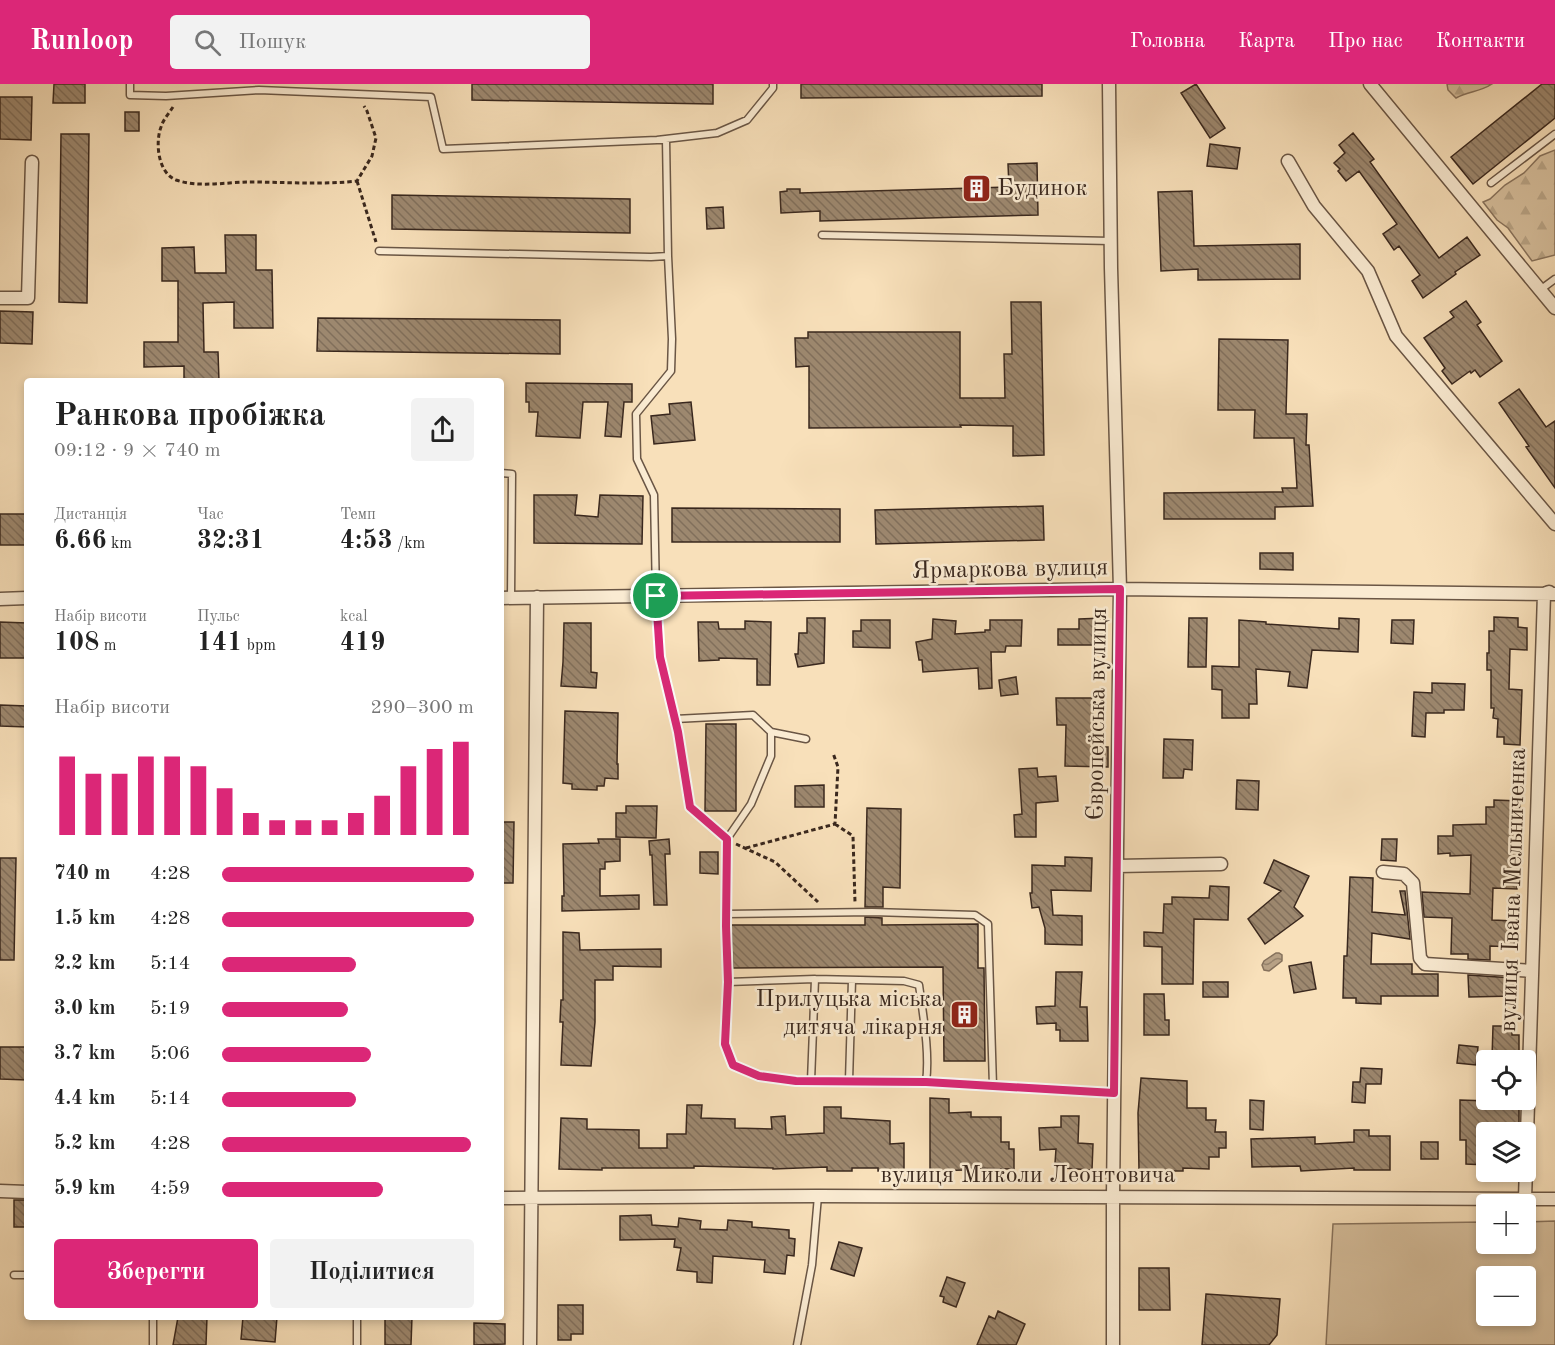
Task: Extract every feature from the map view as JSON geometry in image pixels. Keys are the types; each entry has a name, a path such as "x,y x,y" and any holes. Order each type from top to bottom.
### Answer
{"street":[{"name":"Європейська вулиця","path":"1109,84 1120,589 1113,1345"},
{"path":"1370,84 1555,308"},
{"path":"1288,161 1314,206 1368,271 1396,336 1555,524"},
{"path":"0,298 28,297 32,162"},
{"name":"Ярмаркова вулиця","path":"506,598 1120,589 1551,592"},
{"name":"вулиця Івана Мельниченка","path":"1525,1194 1532,971 1551,592"},
{"path":"530,1345 537,597"},
{"path":"0,598 24,598"},
{"path":"1117,866 1221,864"},
{"path":"1383,872 1404,874 1413,883 1420,958 1425,964 1532,971"},
{"path":"0,1191 24,1192"},
{"name":"вулиця Миколи Леонтовича","path":"504,1198 818,1196 1476,1199"},
{"name":"вулиця Миколи Леонтовича","path":"1536,1199 1555,1199"}],"lane":[{"path":"130,84 130,95 183,95 259,90 431,97 443,148 666,139 717,132 747,120 773,88 773,84"},
{"path":"1491,183 1555,134"},
{"path":"666,139 671,371 636,414 638,459 654,495 660,657 675,719 690,807 727,839"},
{"path":"822,235 1111,241"},
{"path":"379,251 668,256"},
{"path":"1540,290 1555,279"},
{"path":"504,473 512,474 506,598"},
{"path":"675,719 753,715 771,732 806,739"},
{"path":"771,732 771,756 751,804 727,839 728,982 725,1044 733,1065 759,1076 796,1081 926,1082 1114,1093"},
{"path":"726,914 975,915 988,924 993,1086"},
{"path":"728,982 815,979 904,981 919,986 925,1034 926,1082"},
{"path":"811,1081 815,979"},
{"path":"849,1081 852,980"},
{"path":"797,1345 812,1265 818,1196"},
{"path":"14,1275 24,1275"},
{"path":"153,1320 153,1345"},
{"path":"357,1320 357,1345"}],"path":[{"path":"356,94 367,111 376,138 372,156 357,181 379,251"},
{"path":"183,95 161,127 159,152 164,171 174,179 194,184 249,182 328,184 357,181"},
{"path":"833,753 838,767 835,824"},
{"path":"746,849 835,824 854,836 855,913"},
{"path":"727,839 775,862 830,913"}],"green space":[{"path":"1447,84 1492,84 1456,98 1448,90"},
{"path":"1555,150 1555,255 1532,261 1508,228 1497,220 1483,202 1524,173 1540,156"},
{"path":"1555,1221 1555,1345 1326,1345 1333,1224 1476,1222 1476,1254 1536,1254 1536,1222"}],"water":[{"path":"1276,953 1282,955 1282,961 1269,971 1264,970 1262,965 1264,961"}],"building":[{"path":"54,84 85,84 85,103 53,103"},
{"path":"472,84 713,84 713,104 472,100"},
{"path":"801,84 1042,84 1042,96 801,98"},
{"path":"1196,84 1225,128 1210,138 1181,93"},
{"path":"1542,84 1555,84 1555,118 1473,184 1451,157"},
{"path":"0,97 32,97 31,140 0,139"},
{"path":"125,112 139,112 139,131 125,131"},
{"path":"1353,133 1374,159 1370,162 1439,258 1467,237 1480,255 1423,298 1412,281 1420,275 1399,246 1394,250 1383,234 1397,224 1359,171 1346,181 1334,163 1345,153 1339,145"},
{"path":"61,134 89,134 87,303 59,302"},
{"path":"1210,144 1240,148 1237,169 1207,166"},
{"name":"Будинок","path":"1037,163 1038,215 820,221 820,211 781,213 780,192 787,191 787,189 800,189 800,193 1009,187 1008,164"},
{"path":"1192,191 1194,246 1300,244 1300,279 1198,280 1198,269 1161,271 1158,192"},
{"path":"392,195 630,199 630,233 392,229"},
{"path":"723,207 724,228 707,229 706,208"},
{"path":"225,235 256,235 256,270 272,270 273,328 234,328 234,302 203,303 204,352 218,352 219,378 184,378 184,366 144,367 144,342 178,342 178,281 162,281 162,248 194,247 195,273 226,273"},
{"path":"1466,301 1481,322 1477,325 1502,361 1480,377 1475,370 1471,373 1470,371 1452,384 1442,371 1445,368 1424,338 1454,317 1450,312"},
{"path":"1011,302 1041,302 1044,455 1013,456 1013,426 809,428 809,366 796,367 795,338 808,338 808,332 960,332 960,398 1005,398 1004,354 1012,354"},
{"path":"0,311 33,312 32,344 0,343"},
{"path":"318,318 560,320 560,354 317,351"},
{"path":"1219,339 1288,340 1286,414 1307,414 1306,445 1309,445 1313,506 1275,507 1275,519 1164,519 1164,493 1283,492 1282,488 1297,488 1294,438 1254,438 1255,410 1218,410"},
{"path":"526,383 632,384 632,402 624,402 621,437 605,436 608,402 583,402 580,438 536,436 538,412 529,412 529,402 526,402"},
{"path":"1519,389 1546,427 1555,421 1555,488 1499,403"},
{"path":"691,402 695,440 654,444 651,416 670,414 669,404"},
{"path":"534,495 577,495 575,515 598,517 600,495 643,496 642,544 534,543"},
{"path":"1043,506 1044,540 876,544 875,510"},
{"path":"672,508 840,509 840,542 672,542"},
{"path":"0,514 24,514 24,545 0,545"},
{"path":"1260,553 1293,553 1293,570 1260,569"},
{"path":"1494,617 1518,618 1518,627 1527,628 1527,650 1510,649 1509,689 1522,690 1520,745 1504,744 1504,737 1497,737 1498,719 1493,718 1491,670 1487,670 1487,653 1489,653 1489,631 1494,631"},
{"path":"807,618 825,618 824,663 798,667 795,654 798,654 799,633 807,633"},
{"path":"1103,618 1103,645 1058,645 1058,629 1079,629 1079,619"},
{"path":"1189,618 1207,618 1206,667 1188,667"},
{"path":"1339,618 1359,619 1358,652 1312,650 1307,688 1288,686 1290,672 1256,669 1257,704 1249,704 1249,718 1222,718 1222,690 1212,689 1212,666 1239,667 1239,620 1339,629"},
{"path":"933,619 956,621 955,634 990,630 990,620 1022,620 1021,646 1006,646 1005,652 991,652 992,688 979,689 978,668 923,672 916,642 932,639"},
{"path":"861,620 890,620 890,648 853,647 853,631 861,631"},
{"path":"1392,620 1414,620 1413,644 1391,643"},
{"path":"745,621 771,622 770,685 757,685 757,659 719,658 719,660 699,661 698,622 718,622 719,629 745,629"},
{"path":"0,622 24,623 24,658 0,658"},
{"path":"564,623 591,623 591,672 597,673 596,688 561,686"},
{"path":"1016,677 1018,694 1001,696 999,680"},
{"path":"1432,683 1465,684 1464,710 1426,713 1425,737 1412,736 1414,692 1432,693"},
{"path":"1056,698 1093,698 1093,747 1108,747 1108,767 1065,766 1066,725 1057,725"},
{"path":"0,705 24,706 24,727 0,726"},
{"path":"565,711 618,713 618,779 605,778 604,786 597,786 597,790 572,789 572,784 563,783"},
{"path":"706,724 736,724 736,811 705,811"},
{"path":"1164,739 1193,740 1192,770 1184,769 1183,778 1163,778"},
{"path":"1037,768 1038,777 1056,776 1058,801 1036,803 1036,837 1015,837 1014,815 1022,814 1019,769"},
{"path":"1237,780 1259,781 1258,810 1236,809"},
{"path":"824,785 824,807 795,807 795,786"},
{"path":"1494,800 1520,801 1517,889 1493,888 1492,920 1515,921 1514,947 1490,946 1490,960 1468,959 1468,954 1451,954 1452,918 1424,917 1422,892 1470,894 1471,855 1438,854 1438,836 1453,836 1453,825 1486,824 1486,807 1494,807"},
{"path":"626,806 657,806 656,838 616,837 616,813 626,813"},
{"path":"867,808 901,809 900,888 883,887 883,907 865,907"},
{"path":"504,822 514,822 513,883 504,883"},
{"path":"598,839 620,839 620,861 605,862 605,869 600,869 600,896 639,895 639,909 562,911 563,844 599,843"},
{"path":"669,839 670,854 665,854 667,905 654,905 652,855 650,855 649,841"},
{"path":"1382,839 1397,839 1396,861 1381,860"},
{"path":"700,852 718,852 718,874 700,873"},
{"path":"1065,857 1092,858 1091,891 1051,890 1053,915 1082,916 1082,945 1045,944 1045,928 1039,907 1032,908 1030,893 1032,893 1032,865 1065,866"},
{"path":"0,858 16,858 14,960 0,960"},
{"path":"1274,860 1309,876 1294,907 1303,916 1265,944 1248,919 1281,891 1264,883"},
{"path":"1350,877 1373,878 1372,912 1405,915 1400,891 1405,891 1410,939 1372,933 1371,964 1412,964 1412,974 1438,974 1438,996 1381,996 1381,1004 1356,1003 1356,998 1343,998"},
{"path":"1210,886 1229,887 1228,920 1194,919 1193,984 1162,984 1162,947 1144,946 1144,932 1163,933 1164,904 1172,904 1172,897 1209,898"},
{"name":"Прилуцька міська дитяча лікарня","path":"865,917 882,918 882,925 978,924 978,968 984,968 985,1061 944,1061 943,967 733,968 731,925 865,925"},
{"path":"563,932 579,933 580,950 661,949 661,967 613,966 613,980 595,980 595,1022 591,1066 561,1065"},
{"path":"1311,962 1316,989 1294,993 1289,966"},
{"path":"1056,972 1082,972 1080,1007 1087,1007 1088,1041 1060,1041 1060,1030 1056,1030 1056,1023 1037,1024 1036,1007 1055,1006"},
{"path":"1468,975 1513,978 1514,996 1469,997"},
{"path":"1203,982 1228,982 1228,997 1203,997"},
{"path":"1144,994 1164,994 1165,1020 1169,1020 1169,1035 1144,1035"},
{"path":"1493,1026 1512,1026 1512,1035 1519,1035 1519,1050 1492,1050"},
{"path":"1459,1045 1478,1047 1476,1065 1457,1063"},
{"path":"0,1047 24,1047 24,1080 0,1079"},
{"path":"1361,1068 1382,1069 1381,1084 1366,1084 1365,1103 1352,1102 1353,1082 1360,1082"},
{"path":"1141,1078 1187,1081 1187,1108 1206,1108 1206,1120 1216,1120 1215,1132 1226,1132 1226,1148 1219,1148 1219,1157 1209,1157 1209,1169 1139,1171 1138,1113"},
{"path":"930,1098 949,1099 949,1113 971,1112 971,1117 1001,1117 1001,1142 1009,1142 1009,1149 1014,1149 1014,1169 964,1168 964,1170 930,1171"},
{"path":"1250,1100 1264,1101 1263,1130 1250,1129"},
{"path":"1460,1100 1476,1101 1476,1110 1519,1110 1519,1122 1476,1122 1476,1164 1466,1164 1466,1140 1460,1140"},
{"path":"687,1105 702,1105 701,1118 735,1119 735,1128 772,1129 771,1117 785,1116 786,1135 824,1133 824,1107 841,1107 841,1118 890,1121 890,1144 904,1143 904,1170 878,1171 878,1168 852,1168 852,1171 827,1171 827,1167 773,1169 694,1166 694,1168 559,1169 561,1118 587,1119 587,1129 639,1130 639,1148 667,1148 667,1134 686,1134"},
{"path":"1061,1116 1079,1116 1078,1143 1093,1144 1092,1170 1062,1168 1063,1163 1055,1163 1056,1149 1040,1150 1039,1128 1061,1127"},
{"path":"1354,1130 1369,1130 1369,1136 1390,1136 1390,1170 1354,1170 1354,1168 1301,1171 1300,1166 1252,1167 1251,1139 1315,1137 1315,1144 1354,1142"},
{"path":"1421,1142 1438,1142 1438,1159 1421,1159"},
{"path":"14,1200 24,1200 24,1227 14,1227"},
{"path":"651,1215 652,1225 678,1227 679,1218 701,1221 700,1229 727,1230 728,1220 752,1222 752,1227 789,1230 789,1238 795,1239 794,1256 787,1255 785,1274 764,1272 765,1260 713,1256 712,1283 697,1282 697,1272 677,1270 681,1248 674,1247 675,1239 620,1240 620,1216"},
{"path":"839,1242 862,1248 854,1276 831,1269"},
{"path":"1139,1268 1169,1268 1170,1310 1139,1310"},
{"path":"947,1277 965,1283 956,1307 943,1302 944,1297 940,1296"},
{"path":"1206,1294 1280,1299 1277,1335 1269,1345 1202,1345"},
{"path":"558,1305 583,1305 583,1334 571,1334 571,1340 558,1340"},
{"path":"998,1311 1025,1324 1016,1345 977,1345 989,1316 995,1319"},
{"path":"177,1320 207,1320 206,1345 173,1345"},
{"path":"243,1320 277,1320 275,1342 241,1339"},
{"path":"385,1320 412,1320 411,1345 385,1345"},
{"path":"474,1323 505,1324 505,1344 474,1345"}],"place":[{"name":"Будинок","path":"976,189"},
{"name":"Прилуцька міська дитяча лікарня","path":"964,1014"}],"route":[{"path":"1120,589 1114,1093 926,1082 796,1081 759,1076 733,1065 725,1044 728,982 727,839 690,807 678,732 660,657 656,596 1120,589"}]}
